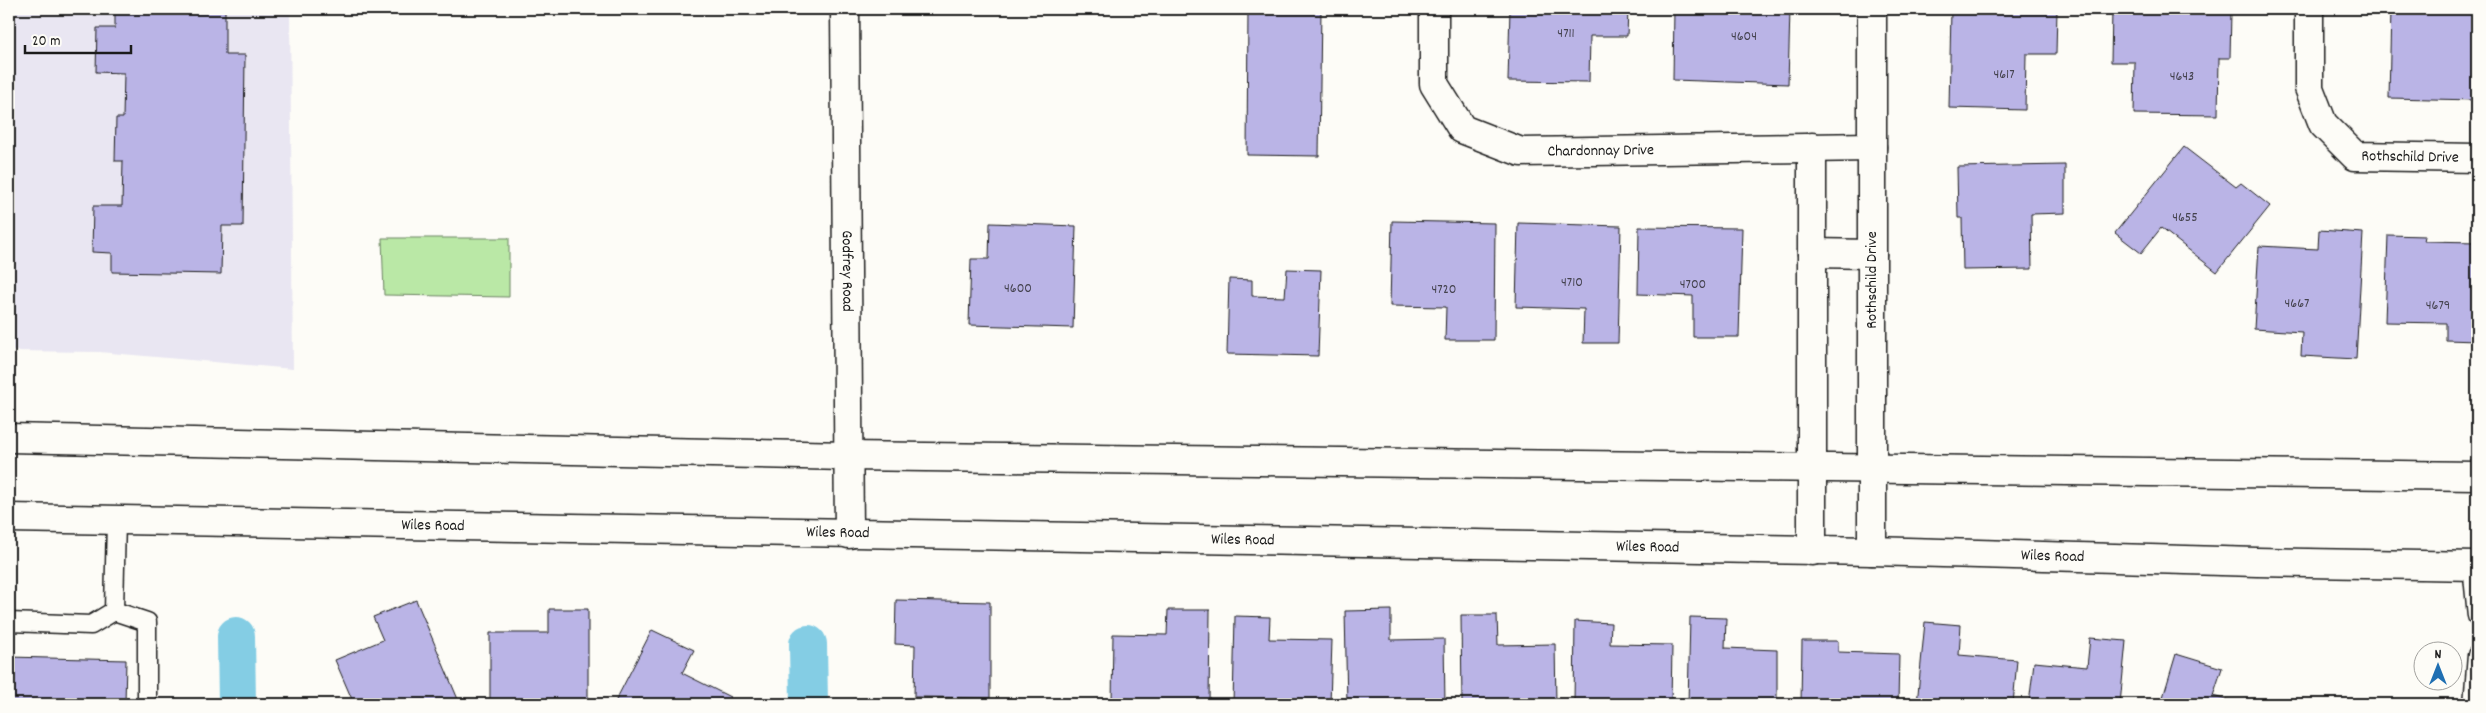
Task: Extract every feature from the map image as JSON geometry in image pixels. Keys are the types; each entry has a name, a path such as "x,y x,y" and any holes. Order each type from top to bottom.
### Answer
{"main road":[{"name":"Godfrey Road","path":"845,9 849,534"},
{"name":"Chardonnay Drive","path":"1434,9 1434,84 1452,114 1462,129 1521,152 1872,147"},
{"name":"Rothschild Drive","path":"1872,9 1872,551"},
{"name":"Rothschild Drive","path":"2309,9 2309,88 2323,124 2355,156 2477,158"},
{"path":"1812,147 1812,551"},
{"path":"1812,253 1872,254"},
{"path":"9,438 847,456 2477,476"},
{"name":"Wiles Road","path":"9,518 1872,551 2474,566"}],"lane":[{"path":"114,611 116,520"},
{"path":"2474,566 2477,616"},
{"path":"9,622 92,626 114,611"},
{"path":"114,611 147,622 147,704"},
{"path":"2473,704 2477,655"}],"shaded area":[{"path":"9,9 290,9 293,369 99,352 9,351"}],"green space":[{"path":"382,238 509,238 509,297 384,295"}],"building":[{"path":"115,9 225,9 225,55 245,55 243,226 222,226 221,274 112,272 112,253 92,252 93,206 122,206 123,161 115,161 116,118 123,118 124,73 96,72 97,28 115,28"},
{"path":"1248,9 1321,9 1319,156 1247,155"},
{"path":"1510,9 1628,9 1627,36 1590,36 1589,82 1508,81"},
{"path":"1674,9 1790,9 1788,84 1673,80"},
{"path":"1951,9 2057,9 2056,54 2026,54 2025,110 1949,108"},
{"path":"2391,9 2477,9 2474,100 2389,98"},
{"path":"2112,10 2231,12 2230,58 2219,58 2218,115 2134,114 2135,62 2111,62"},
{"path":"2184,147 2236,187 2241,183 2270,206 2217,272 2161,228 2141,253 2115,233"},
{"path":"2065,165 2065,213 2031,214 2032,269 1963,270 1962,218 1958,218 1957,167"},
{"path":"1392,221 1495,223 1494,340 1445,340 1446,307 1390,306"},
{"path":"990,223 1076,226 1073,328 969,325 971,259 989,259"},
{"path":"1518,223 1621,226 1618,343 1583,343 1584,309 1516,307"},
{"path":"1639,227 1742,228 1739,337 1693,337 1693,296 1638,294"},
{"path":"2319,230 2363,233 2356,359 2301,356 2302,332 2254,329 2259,246 2318,249"},
{"path":"2388,235 2425,236 2424,241 2477,242 2477,341 2446,340 2446,323 2385,322"},
{"path":"1287,269 1321,270 1318,356 1227,354 1229,279 1252,280 1252,296 1285,297"},
{"path":"416,600 460,704 354,704 335,660 383,640 373,617"},
{"path":"896,600 990,602 990,698 914,697 915,645 895,644"},
{"path":"549,609 588,609 588,704 490,704 490,633 549,633"},
{"path":"1168,610 1210,610 1209,704 1112,704 1113,634 1167,635"},
{"path":"1391,610 1391,640 1444,639 1445,704 1347,704 1345,611"},
{"path":"1461,615 1497,615 1498,645 1555,644 1556,704 1462,704"},
{"path":"1235,616 1270,617 1269,639 1332,640 1330,704 1233,704"},
{"path":"1690,617 1726,618 1725,648 1777,650 1777,704 1688,704"},
{"path":"1575,621 1611,623 1610,644 1672,645 1671,704 1574,704"},
{"path":"1925,622 1961,625 1959,655 2017,660 2013,704 1917,704"},
{"path":"652,630 694,650 682,673 730,697 726,704 614,704"},
{"path":"2090,638 2126,641 2120,704 2029,704 2034,662 2087,667"},
{"path":"1802,641 1838,641 1838,652 1899,654 1898,704 1801,704"},
{"path":"2176,654 2222,668 2213,696 2240,704 2161,704"},
{"path":"9,657 126,660 125,704 9,704"}],"waterway":[{"path":"236,636 237,704"},
{"path":"808,644 809,704"}]}
